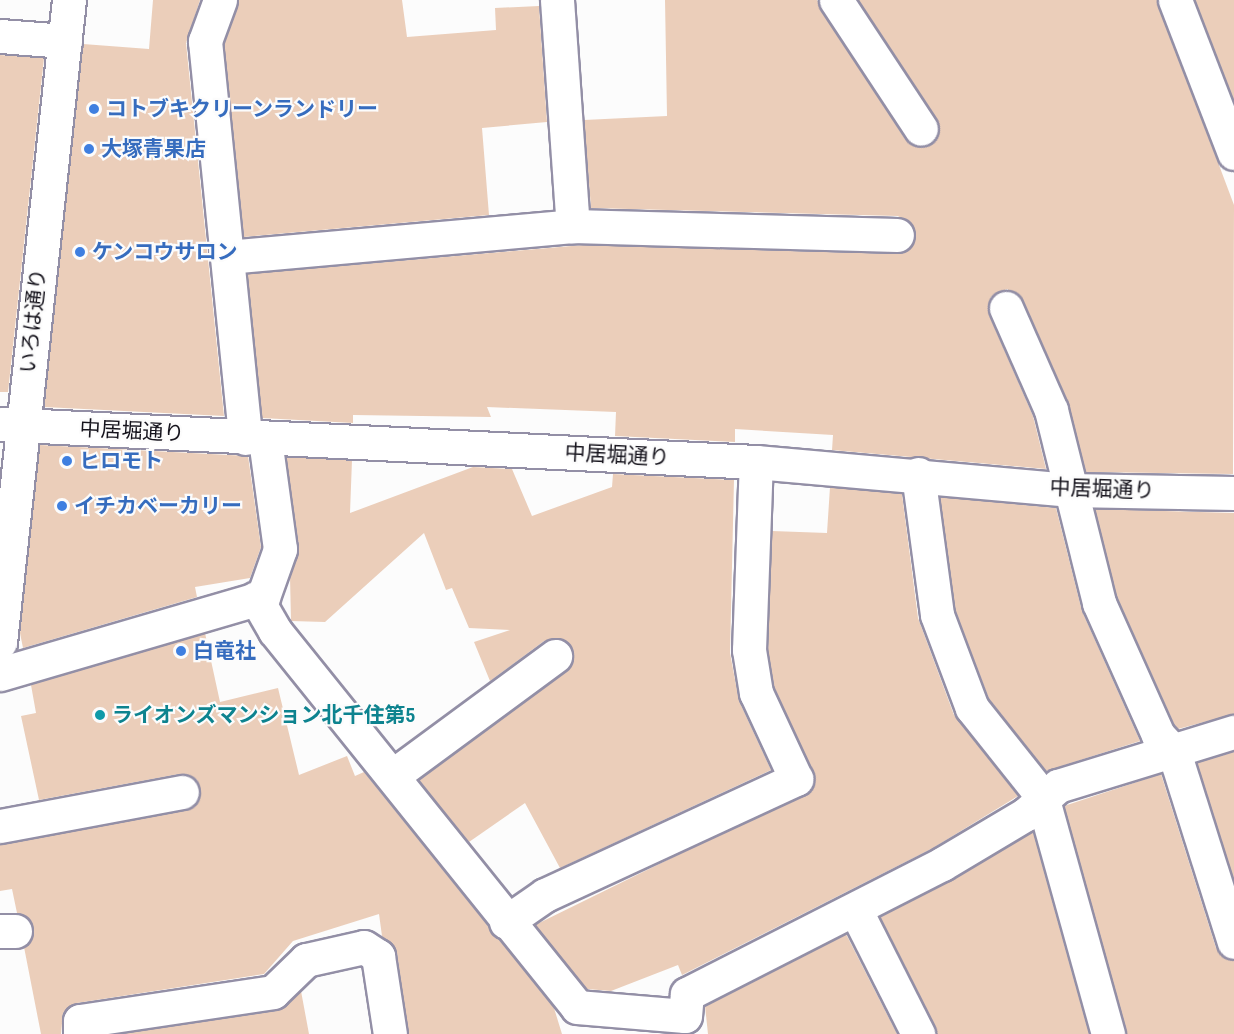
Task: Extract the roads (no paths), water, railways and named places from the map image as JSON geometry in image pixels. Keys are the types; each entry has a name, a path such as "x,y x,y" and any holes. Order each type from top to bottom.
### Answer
{"street":[{"name":"いろは通り","path":"0,642 11,425 69,0"},
{"path":"0,674 263,597 280,549 255,438 227,257 204,41 220,0"},
{"path":"557,0 573,226"},
{"path":"836,0 921,129"},
{"path":"1177,1 1234,153"},
{"path":"0,36 65,41"},
{"path":"227,257 573,226 897,234"},
{"path":"1006,308 1051,410 1069,490 1099,603 1158,735 1174,752 1234,942"},
{"name":"中居堀通り","path":"11,425 756,462 918,474 1069,490 1234,493"},
{"path":"506,922 545,895 796,779 756,693 748,650 756,462"},
{"path":"918,474 937,615 972,708 1042,796 1108,1034"},
{"path":"256,598 275,631 395,774 506,922 577,1006 688,1025 687,994 856,911 1026,814 1042,796 1234,732"},
{"path":"395,774 555,656"},
{"path":"0,826 182,792"},
{"path":"856,911 918,1034"},
{"path":"80,1034 80,1021 273,992 306,960 364,947 378,956 390,1034"}],"place":[{"name":"コトブキクリーンランドリー","path":"94,109"},
{"name":"大塚青果店","path":"89,149"},
{"name":"ケンコウサロン","path":"80,252"},
{"name":"ヒロモト","path":"67,461"},
{"name":"イチカベーカリー","path":"62,506"},
{"name":"白竜社","path":"181,651"},
{"name":"ライオンズマンション北千住第5","path":"100,715"}]}
